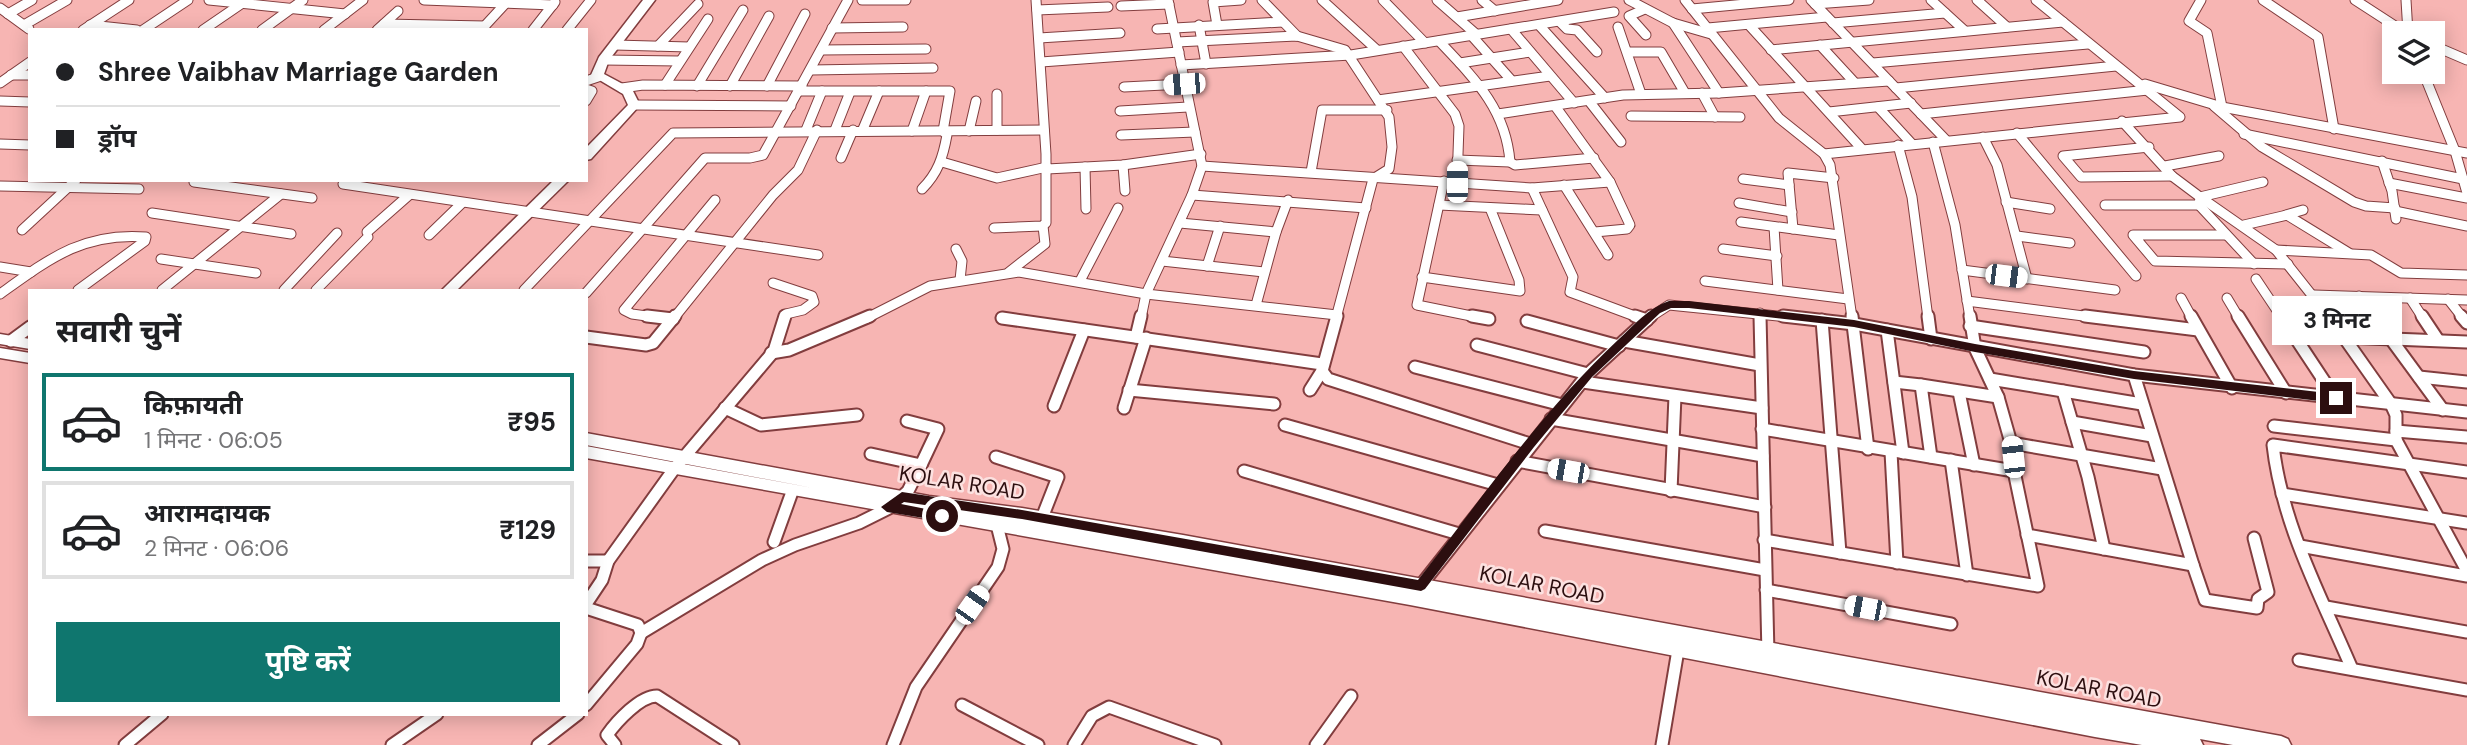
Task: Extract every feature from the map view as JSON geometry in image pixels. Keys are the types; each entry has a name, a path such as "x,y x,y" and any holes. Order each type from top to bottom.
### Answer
{"main road":[{"path":"588,154 634,105 628,92 622,88 592,79 603,60 649,0"},
{"path":"450,289 560,182"},
{"path":"4,344 28,344"},
{"path":"4,344 28,357"},
{"name":"KOLAR ROAD","path":"588,440 792,492 895,502"},
{"name":"KOLAR ROAD","path":"588,452 679,463 1039,525 1416,592 1768,659 2281,745"},
{"name":"KOLAR ROAD","path":"1416,592 1678,650 1768,659 2153,742 2193,745"}],"street":[{"path":"0,2 8,0"},
{"path":"8,14 32,0"},
{"path":"0,8 27,28 67,0"},
{"path":"87,27 130,0"},
{"path":"146,28 188,0"},
{"path":"209,0 345,14"},
{"path":"265,28 303,0"},
{"path":"327,28 363,0"},
{"path":"416,0 505,4 555,2"},
{"path":"569,28 592,0"},
{"path":"588,291 705,158 759,158 763,155 848,0"},
{"path":"862,0 906,0"},
{"path":"1217,24 1212,3 1241,0"},
{"path":"1262,0 1297,36"},
{"path":"1322,0 1377,50"},
{"path":"1383,0 1425,43"},
{"path":"1437,0 1475,35 1512,81"},
{"path":"1482,0 1495,11"},
{"path":"1457,17 1529,2 1558,0"},
{"path":"1630,0 1673,23 1710,31 1749,25 1945,13"},
{"path":"1685,0 1780,118 1824,154 1834,178 1839,236 1854,324 1868,449"},
{"path":"1692,9 1788,0"},
{"path":"1813,2 1869,0"},
{"path":"1931,0 1965,31"},
{"path":"1978,0 2007,27"},
{"path":"1824,154 2180,117 2036,0"},
{"path":"2201,0 2189,21 2207,33 2222,107"},
{"path":"2263,0 2318,37 2334,129"},
{"path":"2354,0 2388,21"},
{"path":"2406,0 2407,21"},
{"path":"535,28 555,2"},
{"path":"1121,6 1169,2 1202,166 1180,223 1146,294 1141,337 1124,408"},
{"path":"1813,2 1946,140"},
{"path":"206,28 241,4"},
{"path":"381,27 483,28 505,4"},
{"path":"658,46 666,34 686,20 698,4"},
{"path":"1007,274 1045,243 1043,226 1046,223 1047,168 1036,5 1108,6"},
{"path":"1642,8 1629,16 1646,35"},
{"path":"697,86 743,10"},
{"path":"381,27 398,11"},
{"path":"1181,65 1350,55 1614,12"},
{"path":"767,86 805,14"},
{"path":"730,86 769,16"},
{"path":"665,85 708,19"},
{"path":"1157,29 1283,22"},
{"path":"1559,22 1567,29 1577,30 1597,52"},
{"path":"1771,50 2063,22"},
{"path":"1673,23 1719,93"},
{"path":"1199,25 1206,64"},
{"path":"1539,25 1605,98"},
{"path":"1749,25 1862,149"},
{"path":"832,28 903,27"},
{"path":"1618,27 1641,94"},
{"path":"1511,29 1574,103"},
{"path":"1039,38 1120,33"},
{"path":"1041,62 1178,47 1202,41 1297,36 1341,47 1350,55 1387,110 1392,147 1389,169 1373,179 1322,367 1310,390"},
{"path":"1439,41 1460,63 1498,114 1507,135 1510,162"},
{"path":"1873,64 2088,44"},
{"path":"615,45 689,47"},
{"path":"1820,45 1855,83"},
{"path":"1403,46 1455,114 1459,126 1457,182"},
{"path":"821,50 926,49"},
{"path":"2445,51 2467,60"},
{"path":"1460,63 1530,52"},
{"path":"1628,52 1661,52 1685,93"},
{"path":"603,60 679,61"},
{"path":"0,83 28,63"},
{"path":"1498,114 1641,94 1719,93 1855,83 1893,84 2116,66"},
{"path":"811,70 933,68"},
{"path":"11,75 28,75"},
{"path":"1378,100 1550,76"},
{"path":"2138,82 2222,107 2467,153"},
{"path":"1124,87 1184,84"},
{"path":"2389,183 2467,196 2455,151 2428,84"},
{"path":"622,88 665,85 767,86 850,92 951,92 943,131"},
{"path":"1921,114 2148,90"},
{"path":"806,130 822,91"},
{"path":"841,158 879,91"},
{"path":"912,131 926,91"},
{"path":"835,130 850,92"},
{"path":"1702,93 1715,117"},
{"path":"997,94 997,131"},
{"path":"0,101 28,102"},
{"path":"969,131 976,101"},
{"path":"1589,101 1621,142"},
{"path":"1829,112 1911,103"},
{"path":"2212,104 2244,134 2354,202 2395,213 2467,226"},
{"path":"634,105 791,106"},
{"path":"1555,106 1610,182 1630,225 1627,229 1595,232"},
{"path":"1120,111 1188,107"},
{"path":"1878,107 1912,144"},
{"path":"1311,172 1322,110 1387,110"},
{"path":"1631,116 1740,117"},
{"path":"2123,121 2149,147 2172,176 2200,201 2253,264"},
{"path":"525,289 673,133 775,130 1044,130"},
{"path":"588,339 649,345 798,170 817,130"},
{"path":"922,189 936,177 942,162 947,135 943,131"},
{"path":"1121,135 1195,132"},
{"path":"2017,133 2136,276"},
{"path":"2244,134 2463,178"},
{"path":"1983,137 1997,165 2027,279"},
{"path":"1764,540 2037,587 2011,443 1998,397 1975,348 1955,225 1933,142"},
{"path":"0,144 28,145"},
{"path":"1898,145 1912,197 1931,339"},
{"path":"2149,147 2063,156 2081,177 2172,176"},
{"path":"942,162 997,178 1047,168 1123,165 1201,155"},
{"path":"2165,166 2219,156"},
{"path":"1457,160 1515,164 1594,158"},
{"path":"2382,161 2395,213"},
{"path":"1123,165 1125,191"},
{"path":"1202,166 1532,188 1610,182"},
{"path":"1085,167 1086,209"},
{"path":"1793,229 1788,173 1834,178"},
{"path":"1743,178 1789,185"},
{"path":"1444,181 1417,305 1489,319"},
{"path":"22,230 74,182"},
{"path":"194,182 312,198"},
{"path":"2105,205 2200,201 2263,182"},
{"path":"343,184 818,254"},
{"path":"1564,185 1608,255"},
{"path":"1,187 139,190"},
{"path":"1532,188 1573,277 1570,292 1647,320"},
{"path":"163,289 281,194"},
{"path":"317,289 409,195"},
{"path":"1192,195 1288,200 1366,208"},
{"path":"673,319 632,314 624,310 715,200"},
{"path":"1256,305 1276,232 1288,200"},
{"path":"2200,201 2244,225 2276,250 2314,295 2345,338 2391,404 2396,415 2396,435 2408,463 2467,574"},
{"path":"2006,202 2050,209"},
{"path":"429,235 462,203"},
{"path":"1739,203 1792,212"},
{"path":"1439,205 1542,210"},
{"path":"1080,281 1118,208"},
{"path":"1422,277 1520,291 1519,280 1490,208"},
{"path":"2244,225 2303,209"},
{"path":"152,213 291,234"},
{"path":"2286,215 2352,254"},
{"path":"1741,222 1839,236"},
{"path":"1180,223 1276,232"},
{"path":"994,228 1043,226"},
{"path":"1206,266 1220,226"},
{"path":"1774,226 1778,290"},
{"path":"0,294 67,248 118,233 146,237 145,241 79,289"},
{"path":"285,289 337,233"},
{"path":"2226,235 2133,235 2155,261 2288,264"},
{"path":"2017,236 2070,243"},
{"path":"956,249 962,261 961,280"},
{"path":"1723,249 1777,257"},
{"path":"2276,250 2374,256 2401,274 2467,275"},
{"path":"161,259 256,273"},
{"path":"1162,261 1264,272"},
{"path":"0,267 31,272"},
{"path":"1962,270 2115,290"},
{"path":"771,353 789,350 842,330 930,286 1018,272 1146,294 1337,315"},
{"path":"2256,279 2336,398"},
{"path":"1705,281 1848,299"},
{"path":"588,603 608,561 679,463 771,353 786,314 811,306 814,299 773,283"},
{"path":"2314,295 2467,300"},
{"path":"2359,296 2443,410"},
{"path":"2181,298 2232,388"},
{"path":"2227,298 2286,393"},
{"path":"2410,298 2438,340"},
{"path":"2448,299 2467,323"},
{"path":"1967,301 2197,330"},
{"path":"1416,592 1530,444 1585,378 1656,311 1669,305 1854,324 2134,375 2467,412"},
{"path":"1760,313 1768,659"},
{"path":"1002,318 1141,337 1322,367 1331,380 1349,387 1530,444"},
{"path":"1822,320 1840,553"},
{"path":"1527,321 1621,344 1760,365"},
{"path":"1970,326 2144,352"},
{"path":"4,344 28,328"},
{"path":"1054,406 1084,330"},
{"path":"1887,330 1894,382 1897,453 1896,563"},
{"path":"2294,334 2467,342"},
{"path":"1477,345 1585,378 1675,396 1762,408"},
{"path":"1415,368 1562,405"},
{"path":"2134,375 2205,600 2256,608 2258,599 2268,592 2254,538"},
{"path":"2418,377 2467,383"},
{"path":"1990,379 2142,404"},
{"path":"1894,382 1998,397"},
{"path":"1920,386 1931,457"},
{"path":"1129,390 1274,404"},
{"path":"2063,391 2088,477 2104,550"},
{"path":"1959,392 1974,466"},
{"path":"1671,491 1675,396"},
{"path":"725,408 761,425 796,419 857,415"},
{"path":"1551,419 1763,456"},
{"path":"588,703 623,663 637,644 641,633 700,595 777,552 806,539 859,523 895,502 921,466 938,429 907,421"},
{"path":"2072,422 2152,436"},
{"path":"1285,425 1498,485"},
{"path":"2274,426 2467,437"},
{"path":"1762,429 1868,449 2014,471"},
{"path":"2011,443 2162,469"},
{"path":"2352,670 2300,546 2282,494 2273,445 2467,472"},
{"path":"871,454 921,466"},
{"path":"996,457 1058,477 1039,525"},
{"path":"1951,460 1967,575"},
{"path":"1517,461 1765,507"},
{"path":"1244,471 1459,534"},
{"path":"774,542 792,492"},
{"path":"2282,494 2467,523"},
{"path":"893,745 916,687 998,568 1003,549 995,518"},
{"path":"1545,531 1765,570"},
{"path":"2027,535 2193,565"},
{"path":"2300,546 2467,574"},
{"path":"588,561 608,561"},
{"path":"1766,590 1951,624"},
{"path":"588,607 638,625 641,633"},
{"path":"2326,607 2467,632"},
{"path":"1662,745 1678,650"},
{"path":"2299,660 2467,690"},
{"path":"615,745 607,735 614,725 649,696 657,696 733,745"},
{"path":"1317,745 1351,696"},
{"path":"962,705 1038,745"},
{"path":"1074,745 1091,714 1100,708 1109,708 1215,745"},
{"path":"125,745 160,716"},
{"path":"392,745 434,716"},
{"path":"538,745 575,716"}],"route":[{"path":"942,516 887,507 902,497 1183,542 1421,586 1459,534 1588,374 1656,311 1669,305 1689,304 1854,324 2134,375 2336,398"}]}
